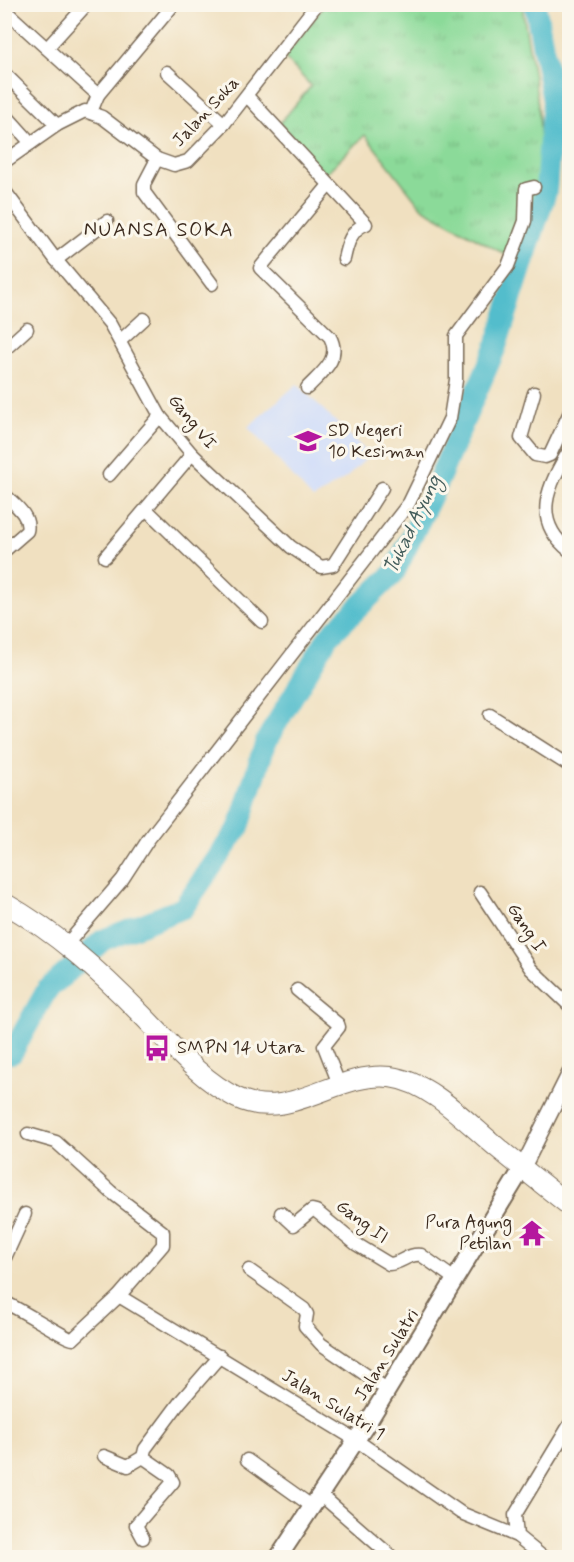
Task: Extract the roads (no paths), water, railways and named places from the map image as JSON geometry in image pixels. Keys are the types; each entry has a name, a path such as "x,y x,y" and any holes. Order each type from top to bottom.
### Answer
{"main road":[{"path":"4,903 70,948 191,1063 235,1097 247,1102 275,1105 304,1099 339,1084 375,1076 411,1083 435,1097 570,1206"},
{"name":"Jalan Sulatri","path":"278,1557 388,1390 522,1169"}],"street":[{"path":"47,48 87,4"},
{"path":"4,162 57,125 80,112 91,112 98,95 174,4"},
{"name":"Jalan Soka","path":"91,112 102,117 157,159 174,165 188,161 224,124 317,4"},
{"path":"10,15 98,95"},
{"path":"167,72 224,124"},
{"path":"4,73 57,125"},
{"path":"247,96 366,224 359,226 353,234 344,259"},
{"path":"4,113 31,143"},
{"path":"157,159 144,184 144,192 212,284"},
{"path":"307,388 329,364 335,352 334,344 330,337 260,268 329,185"},
{"path":"70,948 122,880 148,840 409,503 450,418 456,380 456,336 508,266 525,221 526,189 534,187"},
{"name":"Gang VI","path":"4,190 56,260 87,295 120,341 160,416 192,454 291,547 321,567 333,565 382,488"},
{"path":"56,260 107,221"},
{"path":"120,341 144,319"},
{"path":"4,350 27,329"},
{"path":"534,393 521,438 535,455 545,457 550,455 570,412"},
{"path":"109,475 160,416"},
{"path":"570,449 554,480 545,512 546,524 570,551"},
{"path":"105,557 192,454"},
{"path":"4,494 26,518 28,526 27,531 4,551"},
{"path":"147,510 262,622"},
{"path":"490,715 570,766"},
{"name":"Gang I","path":"480,892 531,969 552,992 570,1006"},
{"path":"297,990 338,1024 339,1027 324,1046 339,1084"},
{"path":"522,1169 569,1077"},
{"path":"4,1302 36,1317 70,1340 119,1296 163,1245 163,1232 111,1192 56,1142 28,1134"},
{"name":"Gang II","path":"281,1213 294,1225 312,1210 316,1211 356,1244 389,1264 395,1264 409,1256 421,1255 456,1280"},
{"path":"4,1260 24,1214"},
{"path":"249,1270 304,1309 307,1314 304,1326 321,1344 388,1390"},
{"name":"Jalan Sulatri 1","path":"119,1296 356,1440 461,1513 517,1536 544,1557"},
{"path":"104,1456 128,1466 143,1457 146,1449 180,1402 220,1356"},
{"path":"495,1528 515,1515 570,1424"},
{"path":"142,1538 136,1525 173,1482 169,1475 143,1457"},
{"path":"247,1460 317,1501 393,1557"},
{"path":"515,1515 517,1536"}],"waterway":[{"name":"Tukad Ayung","path":"4,1053 12,1053 47,990 103,940 183,908 239,827 266,741 328,637 394,573 432,495 495,349 546,191 553,101 535,4"}],"place":[{"name":"SD Negeri 10 Kesiman","path":"308,441"},
{"name":"SMPN 14 Utara","path":"157,1048"},
{"name":"Pura Agung Petilan","path":"532,1233"}],"district":[{"name":"NUANSA SOKA","path":"159,230"}]}
